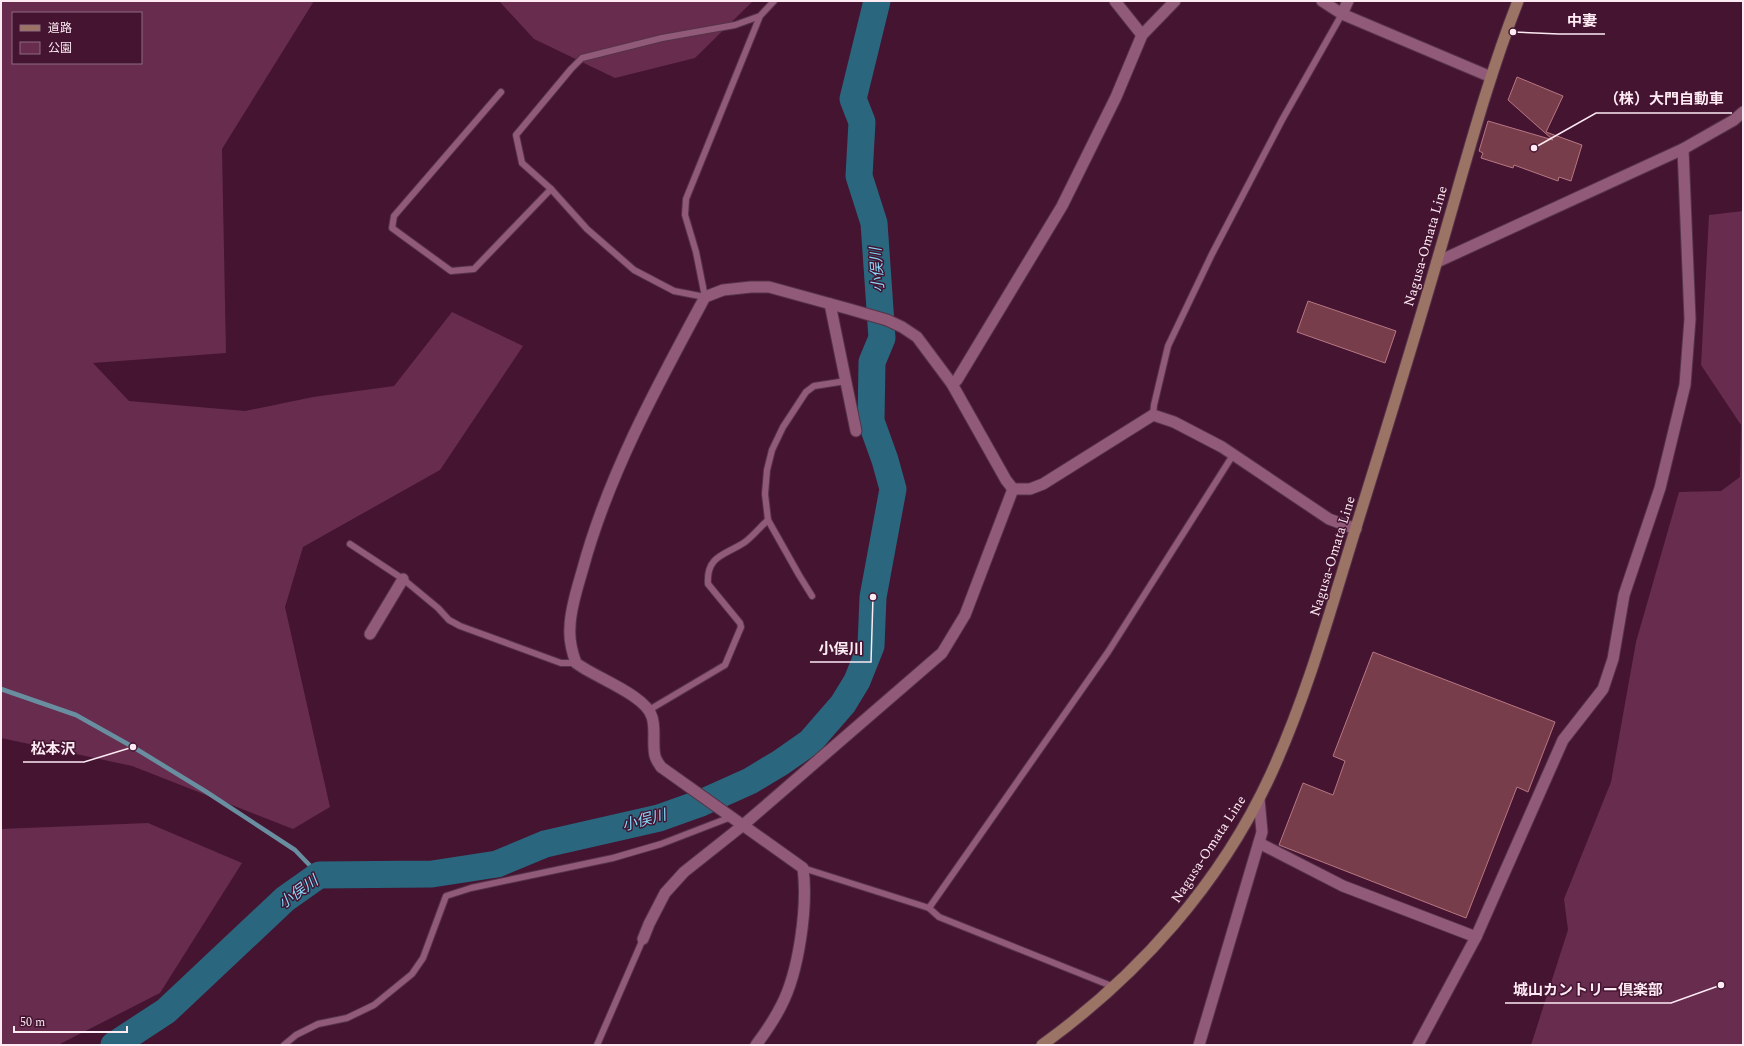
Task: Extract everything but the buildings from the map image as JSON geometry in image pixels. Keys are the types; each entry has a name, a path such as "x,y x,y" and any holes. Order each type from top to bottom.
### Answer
{"main road":[{"name":"Nagusa-Omata Line","path":"1042,1045 1114,987 1141,961 1184,914 1227,853 1259,799 1283,748 1308,682 1437,262 1491,77 1518,1"}],"street":[{"path":"1115,1 1142,35"},
{"path":"952,384 957,380 1062,206 1116,97 1142,35 1175,1"},
{"path":"1322,1 1342,14 1491,77"},
{"path":"1342,14 1348,1"},
{"path":"1437,262 1683,149 1734,120 1743,112"},
{"path":"1418,1045 1476,937 1563,740 1603,689 1613,659 1624,595 1660,488 1685,385 1690,319 1683,149"},
{"path":"756,1045 781,1006 789,985 803,922 805,900 803,868 661,767 655,757 655,733 649,710 632,694 585,670 576,663 573,656 570,627 577,589 590,543 612,484 632,438 704,297 723,290 751,287 769,288 887,320 917,336 952,384 1006,480 1013,488 1030,489 1043,484 1153,415 1174,422 1222,447 1329,519 1356,529"},
{"path":"830,304 856,430"},
{"path":"643,939 665,893 684,872 742,826 942,653 965,615 1013,488"},
{"path":"370,634 403,579"},
{"path":"1199,1045 1262,832 1259,799"},
{"path":"1259,843 1343,886 1476,937"}],"lane":[{"path":"760,16 735,24 662,38 582,58 570,68 516,134 522,162 551,189 587,229 634,270 674,291 704,297 696,252 685,215 686,199 760,16 774,1"},
{"path":"1153,415 1168,346 1185,309 1282,120 1342,14"},
{"path":"501,92 394,216 392,228 451,271 474,269 551,189"},
{"path":"812,596 799,576 768,520 765,494 767,470 772,450 783,427 806,392 814,386 846,381"},
{"path":"929,908 1108,652 1233,455"},
{"path":"649,710 725,665 741,627 740,622 708,584 707,575 710,566 717,558 745,542 768,520"},
{"path":"350,544 403,579 438,608 449,620 460,626 561,663 576,663"},
{"path":"284,1045 296,1035 318,1024 347,1018 374,1005 412,974 423,958 446,896 471,888 613,858 661,844 729,815"},
{"path":"803,868 929,908 939,917 1114,987"},
{"path":"597,1045 643,939"}],"green space":[{"path":"1,1 314,1 222,149 226,353 93,363 129,401 245,411 313,397 394,386 452,312 523,346 440,470 303,547 285,607 330,807 293,829 132,766 1,738"},
{"path":"499,1 753,1 695,58 615,78 534,39"},
{"path":"1743,211 1743,1045 1531,1045 1568,930 1564,899 1611,782 1636,642 1679,492 1721,491 1740,477 1741,425 1701,365 1709,215"},
{"path":"148,823 242,863 160,993 58,1045 1,1045 1,829"}],"waterway":[{"name":"小俣川","path":"114,1045 166,1011 285,899 319,875 432,874 497,864 545,844 659,818 701,803 750,781 780,763 810,742 843,704 857,681 871,646 873,597 893,489 885,460 871,421 872,362 882,338 874,223 859,176 862,122 853,99 877,1"},
{"path":"1,689 76,715 133,747 205,791 295,850 319,875"}],"place":[{"name":"中妻","path":"1513,32"},
{"name":"（株）大門自動車","path":"1534,148"},
{"name":"小俣川","path":"873,597"},
{"name":"松本沢","path":"133,747"},
{"name":"城山カントリー倶楽部","path":"1721,985"}]}
